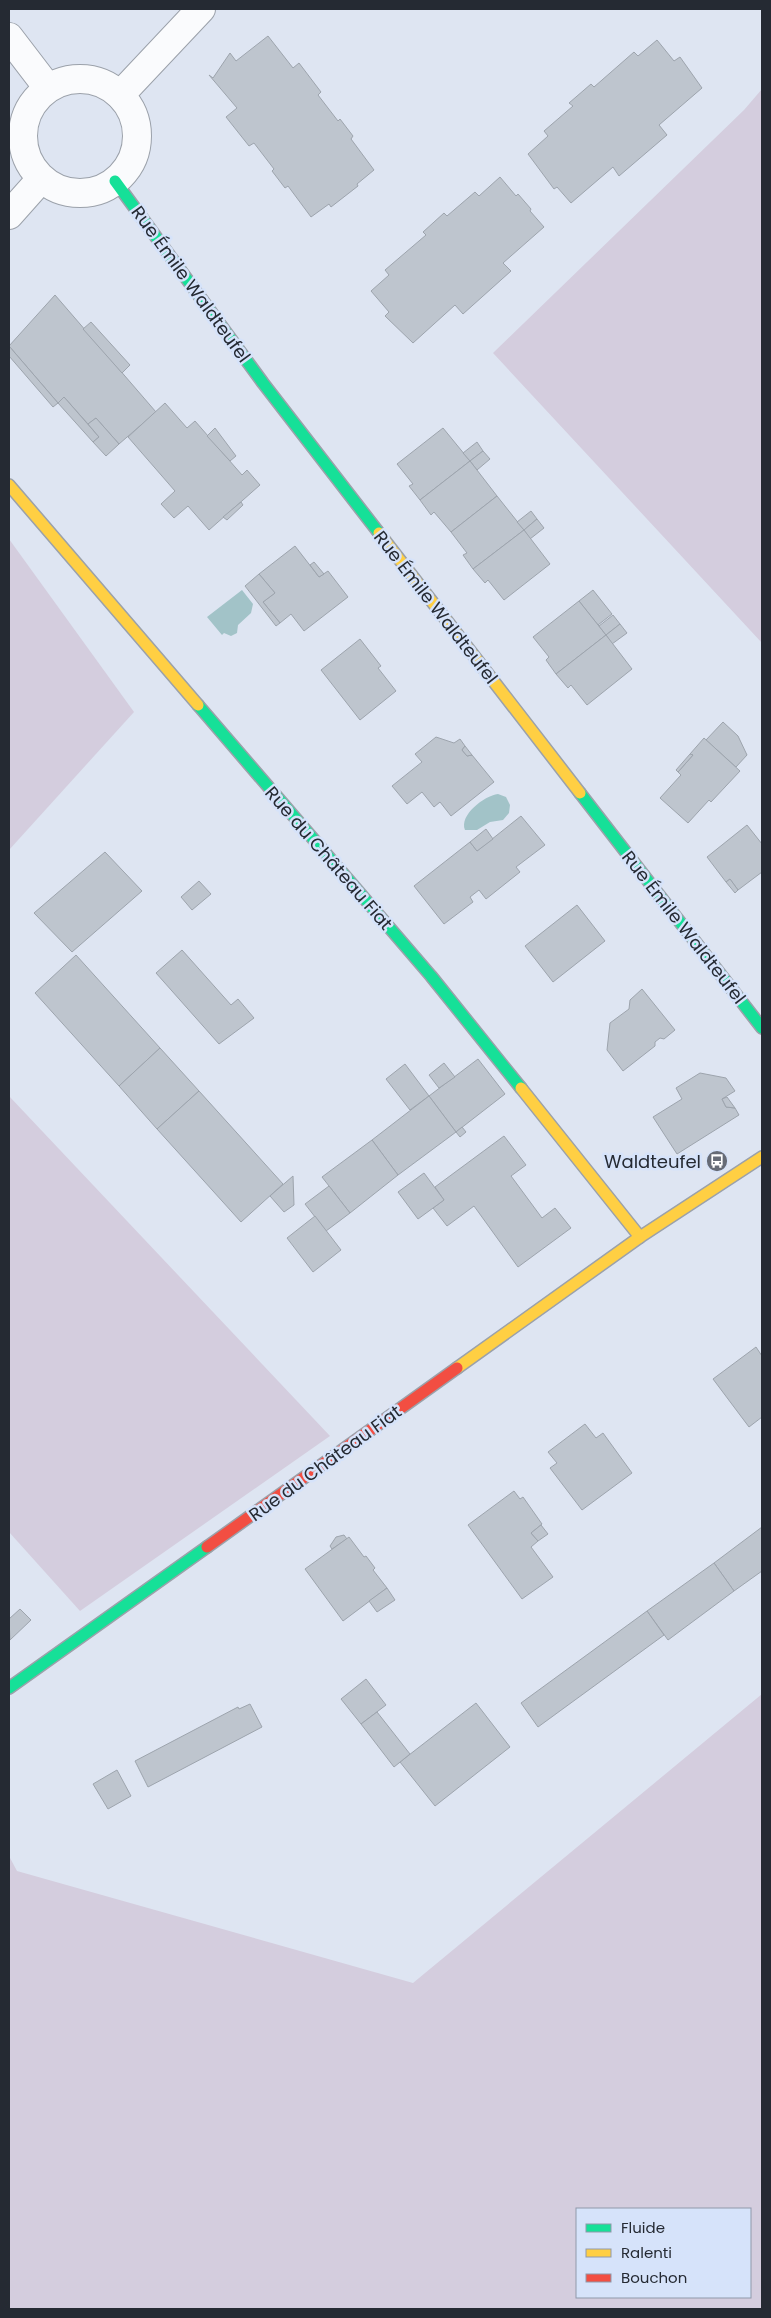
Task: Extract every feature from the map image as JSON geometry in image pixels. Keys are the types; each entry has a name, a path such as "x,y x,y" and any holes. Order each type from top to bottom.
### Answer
{"street":[{"path":"120,95 201,9"},
{"path":"9,37 48,88"},
{"path":"86,79 105,84 120,95 131,112 137,130 136,149 128,167 115,181 102,190 86,194 70,193 54,188 41,179 30,165 24,149 22,132 26,115 35,100 48,88 66,80 86,79"},
{"path":"9,214 41,179"},
{"name":"Rue Émile Waldteufel","path":"115,181 263,383 762,1028"},
{"name":"Rue du Château Fiat","path":"9,485 431,976 640,1237"},
{"name":"Rue du Château Fiat","path":"9,1688 640,1237 762,1157"}],"shaded area":[{"path":"762,89 762,643 493,353 744,110"},
{"path":"9,539 134,712 9,850"},
{"path":"242,590 253,604 251,613 238,625 237,633 231,636 224,633 222,635 207,617"},
{"path":"498,794 506,797 510,805 509,813 503,820 490,822 477,830 465,830 466,818 474,807 486,798"},
{"path":"9,1096 330,1436 80,1611 9,1532"},
{"path":"762,1694 762,2309 9,2309 9,1856 17,1871 413,1983"}],"building":[{"path":"268,36 293,68 299,63 321,92 318,95 338,121 340,119 353,136 351,139 374,170 357,184 358,186 331,207 329,204 311,217 288,186 285,188 272,171 274,169 254,143 249,146 226,117 237,108 209,75 213,78 230,53 236,61"},
{"path":"657,40 674,61 680,57 702,88 659,125 667,135 619,176 613,167 571,203 557,187 554,189 528,154 548,136 544,131 573,106 569,103 591,84 594,87 634,52 638,56"},
{"path":"500,177 516,196 518,194 544,227 503,263 511,271 463,314 455,305 413,343 385,316 389,312 371,291 389,275 385,270 426,235 423,232 444,213 447,216 475,192 479,196"},
{"path":"55,295 156,412 119,444 96,418 88,424 64,397 58,403 9,346"},
{"path":"91,322 130,365 122,373 83,329"},
{"path":"9,346 58,403 53,407 9,356"},
{"path":"64,397 99,437 93,442 58,403"},
{"path":"165,403 187,428 195,421 242,475 247,470 260,485 209,530 188,506 174,518 161,504 175,491 128,437"},
{"path":"96,418 119,444 106,456 93,442 99,437 88,424"},
{"path":"215,428 236,456 230,461 207,436"},
{"path":"443,428 470,461 420,500 409,486 413,484 397,464"},
{"path":"477,442 483,451 470,461 463,453"},
{"path":"483,451 490,459 477,470 470,461"},
{"path":"470,461 497,496 451,532 434,512 431,515 420,500"},
{"path":"497,496 524,530 473,569 463,555 467,553 451,532"},
{"path":"241,502 243,505 227,520 223,517"},
{"path":"531,511 537,519 524,530 517,522"},
{"path":"537,519 544,528 530,539 524,530"},
{"path":"524,530 550,564 504,600 488,580 485,583 473,569"},
{"path":"295,546 319,577 328,571 348,597 304,631 291,614 280,623 263,602 275,593 259,574"},
{"path":"314,562 324,574 319,577 310,565"},
{"path":"259,574 275,593 263,602 280,623 276,626 245,586"},
{"path":"593,590 612,614 598,625 579,601"},
{"path":"579,601 606,635 556,674 546,660 549,657 533,637"},
{"path":"613,615 620,624 606,635 599,626"},
{"path":"620,624 627,633 612,644 606,635"},
{"path":"606,635 632,669 587,705 571,685 568,688 556,674"},
{"path":"360,639 381,666 378,668 396,691 360,720 321,670"},
{"path":"723,722 738,736 747,755 736,767 706,740"},
{"path":"436,737 454,743 460,739 465,746 462,750 467,756 472,755 494,782 451,816 440,802 434,807 422,792 407,804 392,786 422,762 415,754"},
{"path":"704,738 740,771 688,823 660,798 681,775 678,772 693,755 690,754"},
{"path":"465,746 472,755 467,756 462,750"},
{"path":"690,754 693,755 678,772 676,770"},
{"path":"521,816 545,845 516,867 520,872 486,899 479,890 470,897 473,902 444,924 414,886 470,842 477,851"},
{"path":"747,825 762,844 762,872 738,890 730,879 726,882 707,857"},
{"path":"486,829 493,839 477,851 470,842"},
{"path":"105,852 142,891 72,952 34,913"},
{"path":"730,879 738,890 735,893 726,882"},
{"path":"199,881 211,894 192,910 181,897"},
{"path":"577,905 605,941 553,982 525,946"},
{"path":"182,950 231,1005 238,999 254,1018 219,1044 156,973"},
{"path":"76,955 160,1048 119,1086 35,993"},
{"path":"642,989 675,1030 664,1039 660,1038 655,1042 655,1046 623,1071 607,1050 610,1023 629,1009 630,1000"},
{"path":"160,1048 199,1091 157,1129 119,1086"},
{"path":"478,1059 505,1094 456,1132 429,1096"},
{"path":"444,1063 455,1077 439,1088 429,1075"},
{"path":"405,1064 429,1096 410,1110 386,1079"},
{"path":"700,1073 726,1078 735,1091 722,1099 726,1107 735,1108 739,1115 677,1154 653,1117 682,1099 676,1088"},
{"path":"199,1091 283,1184 241,1222 157,1129"},
{"path":"429,1096 456,1132 398,1175 372,1140"},
{"path":"727,1097 735,1108 726,1107 722,1099"},
{"path":"462,1127 466,1132 460,1137 456,1132"},
{"path":"504,1136 526,1165 511,1176 542,1218 555,1208 571,1228 518,1267 474,1206 447,1226 433,1208 444,1200 435,1187"},
{"path":"372,1140 398,1175 350,1213 322,1177"},
{"path":"424,1173 444,1200 418,1219 398,1192"},
{"path":"293,1176 294,1205 284,1212 270,1196"},
{"path":"329,1186 350,1213 326,1231 305,1204"},
{"path":"315,1216 341,1250 313,1272 287,1238"},
{"path":"756,1347 762,1356 762,1417 749,1427 713,1379"},
{"path":"585,1424 596,1438 603,1433 632,1473 582,1510 550,1468 557,1463 548,1452"},
{"path":"514,1491 520,1499 523,1497 542,1524 531,1533 538,1541 531,1547 553,1577 522,1599 468,1525"},
{"path":"541,1525 548,1534 538,1541 531,1533"},
{"path":"762,1527 762,1571 734,1591 714,1563"},
{"path":"344,1535 347,1539 332,1549 330,1546 336,1537"},
{"path":"349,1537 375,1568 373,1570 387,1588 343,1621 305,1569"},
{"path":"714,1563 734,1591 668,1640 647,1611"},
{"path":"387,1588 395,1600 377,1612 369,1601"},
{"path":"20,1609 31,1620 10,1640 9,1619"},
{"path":"647,1611 664,1635 538,1727 521,1703"},
{"path":"366,1679 386,1705 361,1724 341,1699"},
{"path":"476,1703 510,1747 435,1806 400,1762"},
{"path":"250,1704 262,1727 148,1787 135,1761 238,1707 239,1709"},
{"path":"377,1712 410,1754 394,1767 361,1724"},
{"path":"117,1770 131,1796 108,1809 93,1784"}],"traffic: fast":[{"path":"115,181 263,383 379,533"},
{"path":"198,705 431,976 521,1088"},
{"path":"580,793 762,1028"},
{"path":"9,1688 207,1547"}],"traffic: slow":[{"path":"9,485 198,705"},
{"path":"379,533 580,793"},
{"path":"521,1088 640,1237"},
{"path":"457,1368 640,1237 762,1157"}],"traffic: jam":[{"path":"207,1547 457,1368"}],"place":[{"name":"Waldteufel","path":"717,1161"}]}
